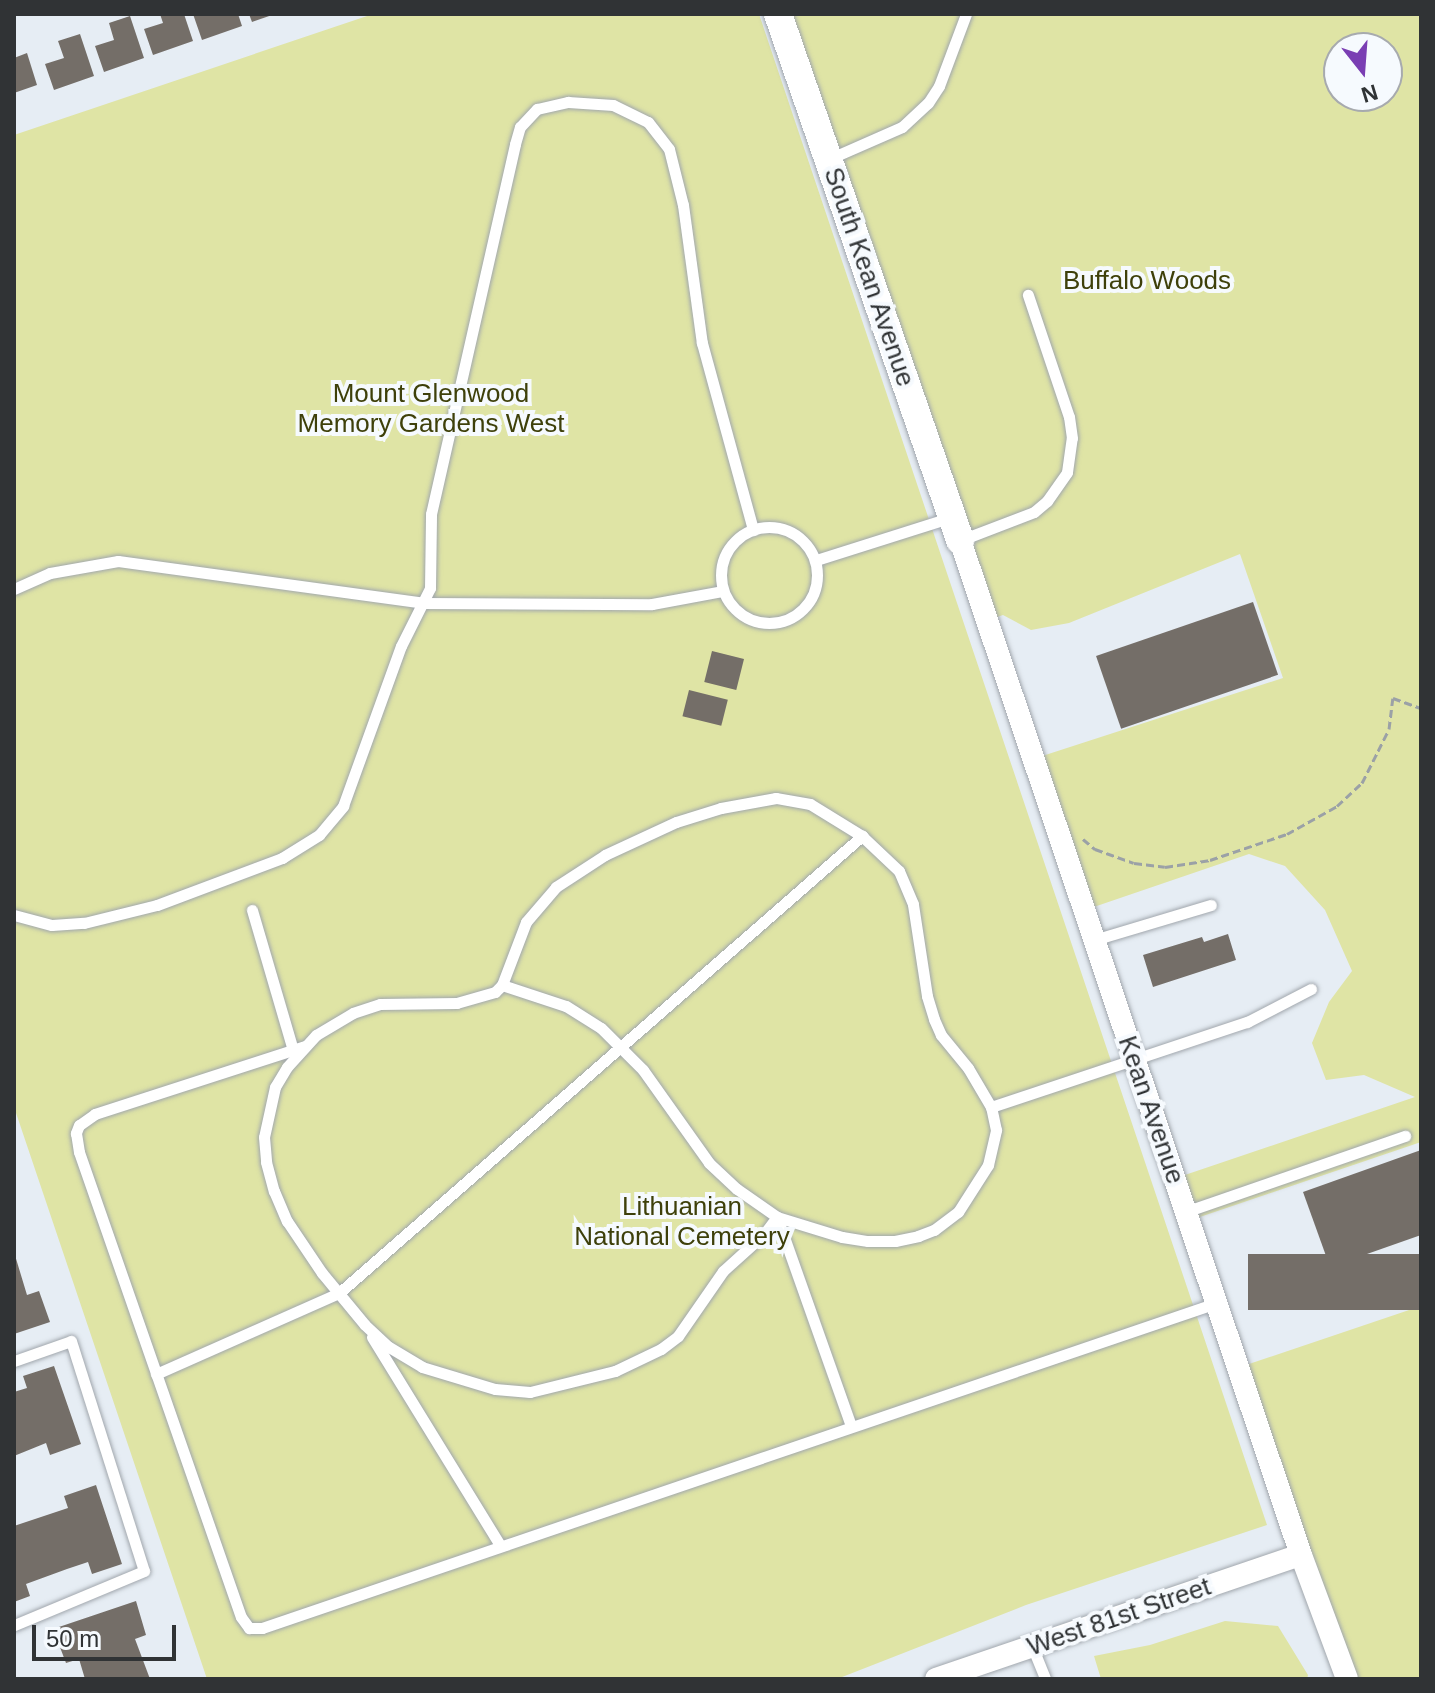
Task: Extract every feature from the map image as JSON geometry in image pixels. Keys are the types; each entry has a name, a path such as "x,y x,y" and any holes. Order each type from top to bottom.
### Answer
{"street":[{"name":"South Kean Avenue","path":"778,14 956,528"},
{"name":"Kean Avenue","path":"956,528 1301,1555 1347,1679"},
{"name":"West 81st Street","path":"936,1679 1301,1555"}],"lane":[{"path":"828,159 902,127 928,103 939,86 966,14"},
{"path":"14,915 52,925 113,917 230,879 282,858 319,835 343,806 356,780 398,654 433,578 428,532 431,514 515,144 528,116 550,105 613,105 648,122 669,149 683,205 702,343 753,530"},
{"path":"816,560 1034,512 1047,501 1067,472 1072,438 1069,417 1028,295"},
{"path":"766,527 791,532 802,540 816,560 816,588 809,603 783,622 751,621 729,604 722,591 722,564 728,548 753,530 766,527"},
{"path":"14,589 50,573 118,561 423,603 652,604 722,591"},
{"path":"500,1545 365,1325 287,1221 266,1162 264,1137 275,1087 305,1046 332,1024 380,1004 457,1003 495,992 502,985 526,922 556,887 605,855 676,822 750,800 794,799 826,811 862,836 899,871 913,904 927,996 934,1019 941,1035 968,1068 991,1107 996,1130 994,1146 981,1180 958,1212 934,1230 895,1241 842,1237 777,1217 737,1189 709,1163 620,1045 566,1006 502,985"},
{"path":"156,1374 339,1293 862,836"},
{"path":"1094,940 1211,905"},
{"path":"252,910 293,1050"},
{"path":"991,1107 1247,1022 1311,989"},
{"path":"305,1046 95,1114 79,1125 76,1141 241,1617 249,1628 262,1628 1216,1303"},
{"path":"1185,1212 1405,1136"},
{"path":"365,1325 400,1354 456,1380 495,1389 530,1392 570,1385 615,1371 661,1349 694,1317 723,1271 764,1234 777,1217"},
{"path":"777,1217 851,1426"},
{"path":"14,1361 71,1341 144,1571 14,1625"},
{"path":"1032,1646 1045,1679"}],"path":[{"path":"1051,815 1095,849 1134,863 1165,867 1210,860 1287,834 1337,806 1362,783 1379,753 1389,729 1393,698 1421,708"}],"green space":[{"path":"373,14 759,14 1267,1525 1026,1605 837,1679 207,1679 14,1107 14,135"},
{"name":"Buffalo Woods","path":"763,14 1421,14 1421,1142 1191,1220 1176,1178 1415,1097 1364,1075 1326,1080 1312,1043 1329,1002 1352,971 1325,910 1285,866 1249,854 1085,910 1033,759 1283,678 1240,554 1069,623 1031,630 1003,615 986,621"},
{"path":"1421,1306 1421,1679 1347,1679 1240,1367"},
{"path":"1225,1621 1278,1626 1308,1675 1307,1679 1101,1679 1094,1656 1150,1645"}],"building":[{"path":"160,14 184,14 193,41 153,55 144,29 163,23"},
{"path":"193,14 238,14 242,26 202,40"},
{"path":"249,14 275,14 252,22"},
{"path":"130,16 144,58 104,72 95,46 114,40 109,23"},
{"path":"80,34 94,76 54,90 45,64 64,58 58,41"},
{"path":"27,53 37,85 14,93 14,58"},
{"path":"1253,602 1278,675 1121,729 1096,656"},
{"path":"712,651 744,659 736,690 704,682"},
{"path":"689,690 728,700 721,726 682,716"},
{"path":"1228,934 1236,960 1153,987 1143,955 1202,937 1204,942"},
{"path":"1421,1150 1421,1235 1330,1267 1303,1192"},
{"path":"14,1252 27,1295 39,1291 50,1322 14,1334"},
{"path":"1248,1254 1421,1254 1421,1310 1248,1310"},
{"path":"54,1366 81,1444 50,1455 46,1443 14,1456 14,1392 27,1388 23,1376"},
{"path":"96,1485 122,1564 92,1574 88,1562 67,1569 26,1584 30,1596 14,1602 14,1526 68,1508 64,1496"},
{"path":"136,1601 146,1635 135,1639 150,1679 85,1679 79,1659 66,1663 53,1629"}],"park label":[{"name":"Mount Glenwood Memory Gardens West","path":"431,409"},
{"name":"Lithuanian National Cemetery","path":"682,1222"}]}
